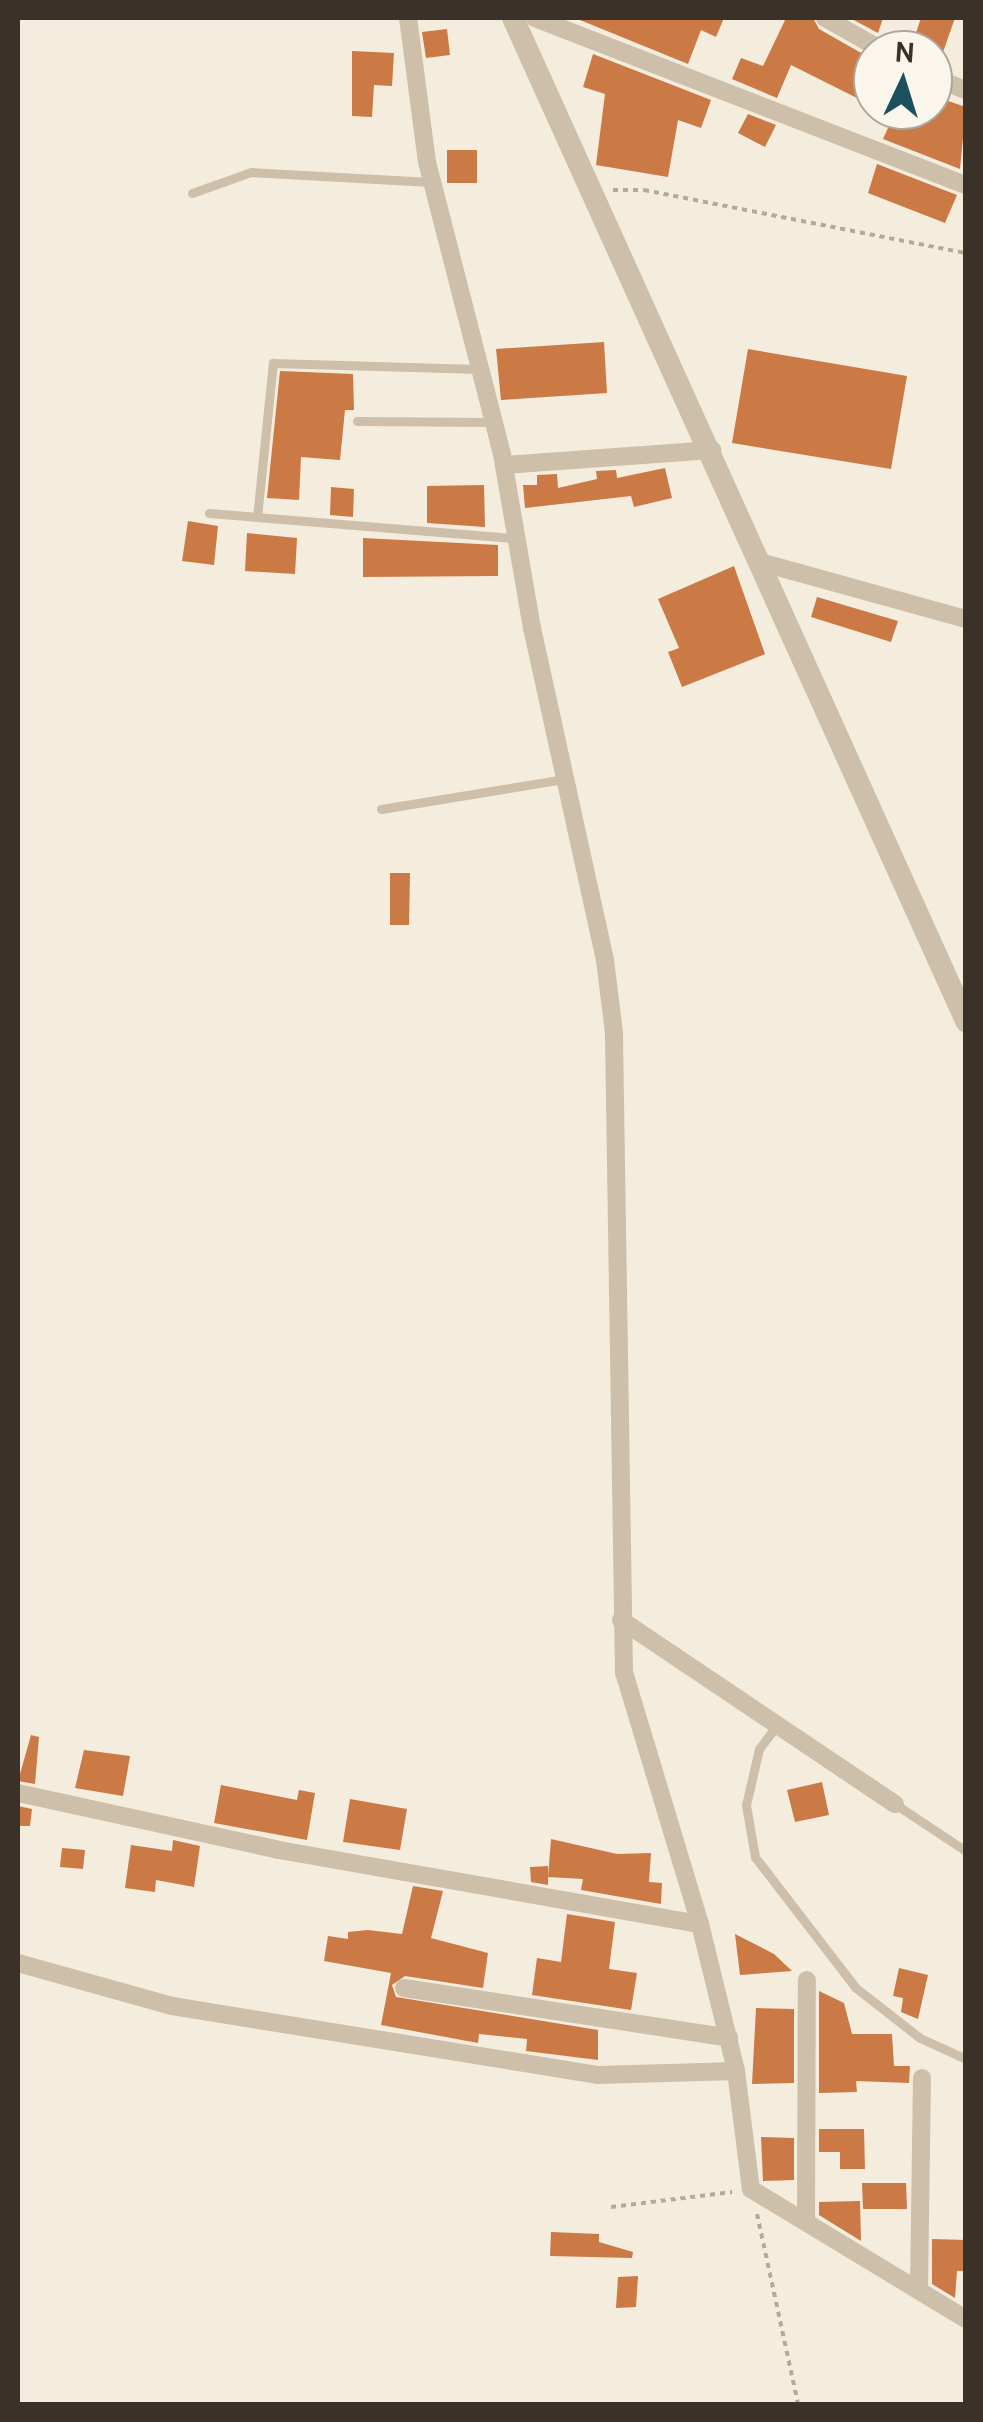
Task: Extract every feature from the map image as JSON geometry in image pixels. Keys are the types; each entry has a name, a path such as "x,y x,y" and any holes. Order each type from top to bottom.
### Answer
{"street":[{"path":"408,18 431,182 504,465 612,1010 621,1620 627,1696 700,1924 729,2038 752,2190 966,2318"},
{"path":"513,18 588,191 712,450 830,730 963,1011"},
{"path":"535,18 966,184"},
{"path":"825,18 853,34"},
{"path":"504,465 712,450"},
{"path":"760,562 966,619"},
{"path":"621,1620 895,1804"},
{"path":"18,1793 279,1850 700,1924"},
{"path":"18,1963 172,2006 598,2075 736,2072"},
{"path":"806,1980 806,2219"},
{"path":"404,1988 729,2038"},
{"path":"919,2290 922,2078"}],"lane":[{"path":"192,193 250,172 431,182"},
{"path":"257,517 274,363 479,369"},
{"path":"357,420 493,422"},
{"path":"209,513 516,538"},
{"path":"382,809 564,779"},
{"path":"778,1723 759,1749 746,1805 755,1858 856,1988 920,2038 966,2059"},
{"path":"895,1804 966,1851"}],"path":[{"path":"588,191 644,190 966,253"},
{"path":"611,2207 752,2190 798,2404"}],"building":[{"path":"575,18 724,18 716,37 701,30 688,64"},
{"path":"786,18 813,18 819,29 853,48 853,96 791,65 777,98 732,79 741,58 763,66"},
{"path":"850,18 883,18 879,30"},
{"path":"921,18 955,18 951,30 917,30"},
{"path":"447,29 450,55 426,58 422,32"},
{"path":"352,51 394,53 392,86 374,85 372,117 352,116"},
{"path":"593,54 711,100 701,128 678,120 668,177 596,165 605,94 583,87"},
{"path":"953,103 966,107 960,169 883,139 887,130 953,130"},
{"path":"748,114 776,125 765,147 738,133"},
{"path":"447,150 477,150 477,183 447,183"},
{"path":"877,164 957,195 945,223 868,193"},
{"path":"604,342 607,393 501,400 496,349"},
{"path":"748,349 907,376 891,469 732,443"},
{"path":"280,371 353,374 354,410 345,410 340,460 301,457 299,500 267,498"},
{"path":"665,468 672,498 634,507 631,496 525,508 523,485 537,485 537,475 557,474 558,488 597,479 596,471 616,470 617,478"},
{"path":"484,485 485,527 427,523 427,486"},
{"path":"331,487 354,489 353,517 330,515"},
{"path":"188,521 218,526 214,565 182,561"},
{"path":"247,533 297,538 295,574 245,571"},
{"path":"363,538 498,545 498,576 363,577"},
{"path":"734,566 765,654 682,687 668,652 679,648 658,599"},
{"path":"817,597 898,621 891,642 811,617"},
{"path":"390,873 410,873 409,925 390,925"},
{"path":"31,1735 39,1737 35,1784 18,1781"},
{"path":"84,1750 130,1756 123,1796 75,1788"},
{"path":"822,1782 829,1815 795,1822 787,1790"},
{"path":"221,1785 297,1800 299,1790 315,1793 307,1840 214,1823"},
{"path":"350,1799 407,1809 400,1850 343,1842"},
{"path":"18,1806 32,1809 30,1826 18,1826"},
{"path":"551,1839 617,1854 651,1853 649,1882 662,1883 661,1904 581,1890 583,1879 548,1877"},
{"path":"173,1840 200,1846 194,1887 156,1880 155,1892 125,1888 131,1845 172,1851"},
{"path":"62,1848 85,1850 83,1869 60,1867"},
{"path":"548,1866 548,1885 531,1882 530,1867"},
{"path":"413,1886 443,1891 431,1938 488,1953 483,1988 405,1976 392,1985 396,1997 598,2030 598,2060 526,2051 527,2039 479,2034 478,2043 381,2025 391,1973 324,1961 328,1936 348,1939 348,1932 368,1930 402,1934"},
{"path":"567,1914 615,1922 609,1969 637,1973 631,2010 532,1995 537,1958 561,1962"},
{"path":"735,1934 774,1954 792,1971 740,1975"},
{"path":"899,1968 928,1975 918,2019 901,2012 903,1998 893,1996"},
{"path":"819,1991 844,2003 852,2034 892,2034 894,2066 910,2066 909,2083 856,2081 857,2092 819,2093"},
{"path":"756,2008 794,2009 794,2083 752,2084"},
{"path":"819,2129 864,2129 865,2169 840,2169 840,2152 819,2152"},
{"path":"761,2137 794,2138 794,2180 763,2181"},
{"path":"862,2183 906,2183 907,2209 863,2209"},
{"path":"860,2201 861,2241 819,2215 819,2202"},
{"path":"551,2232 599,2234 599,2242 633,2252 632,2258 550,2256"},
{"path":"932,2239 966,2240 966,2271 957,2271 955,2298 932,2284"},
{"path":"638,2276 636,2307 616,2308 618,2277"}]}
